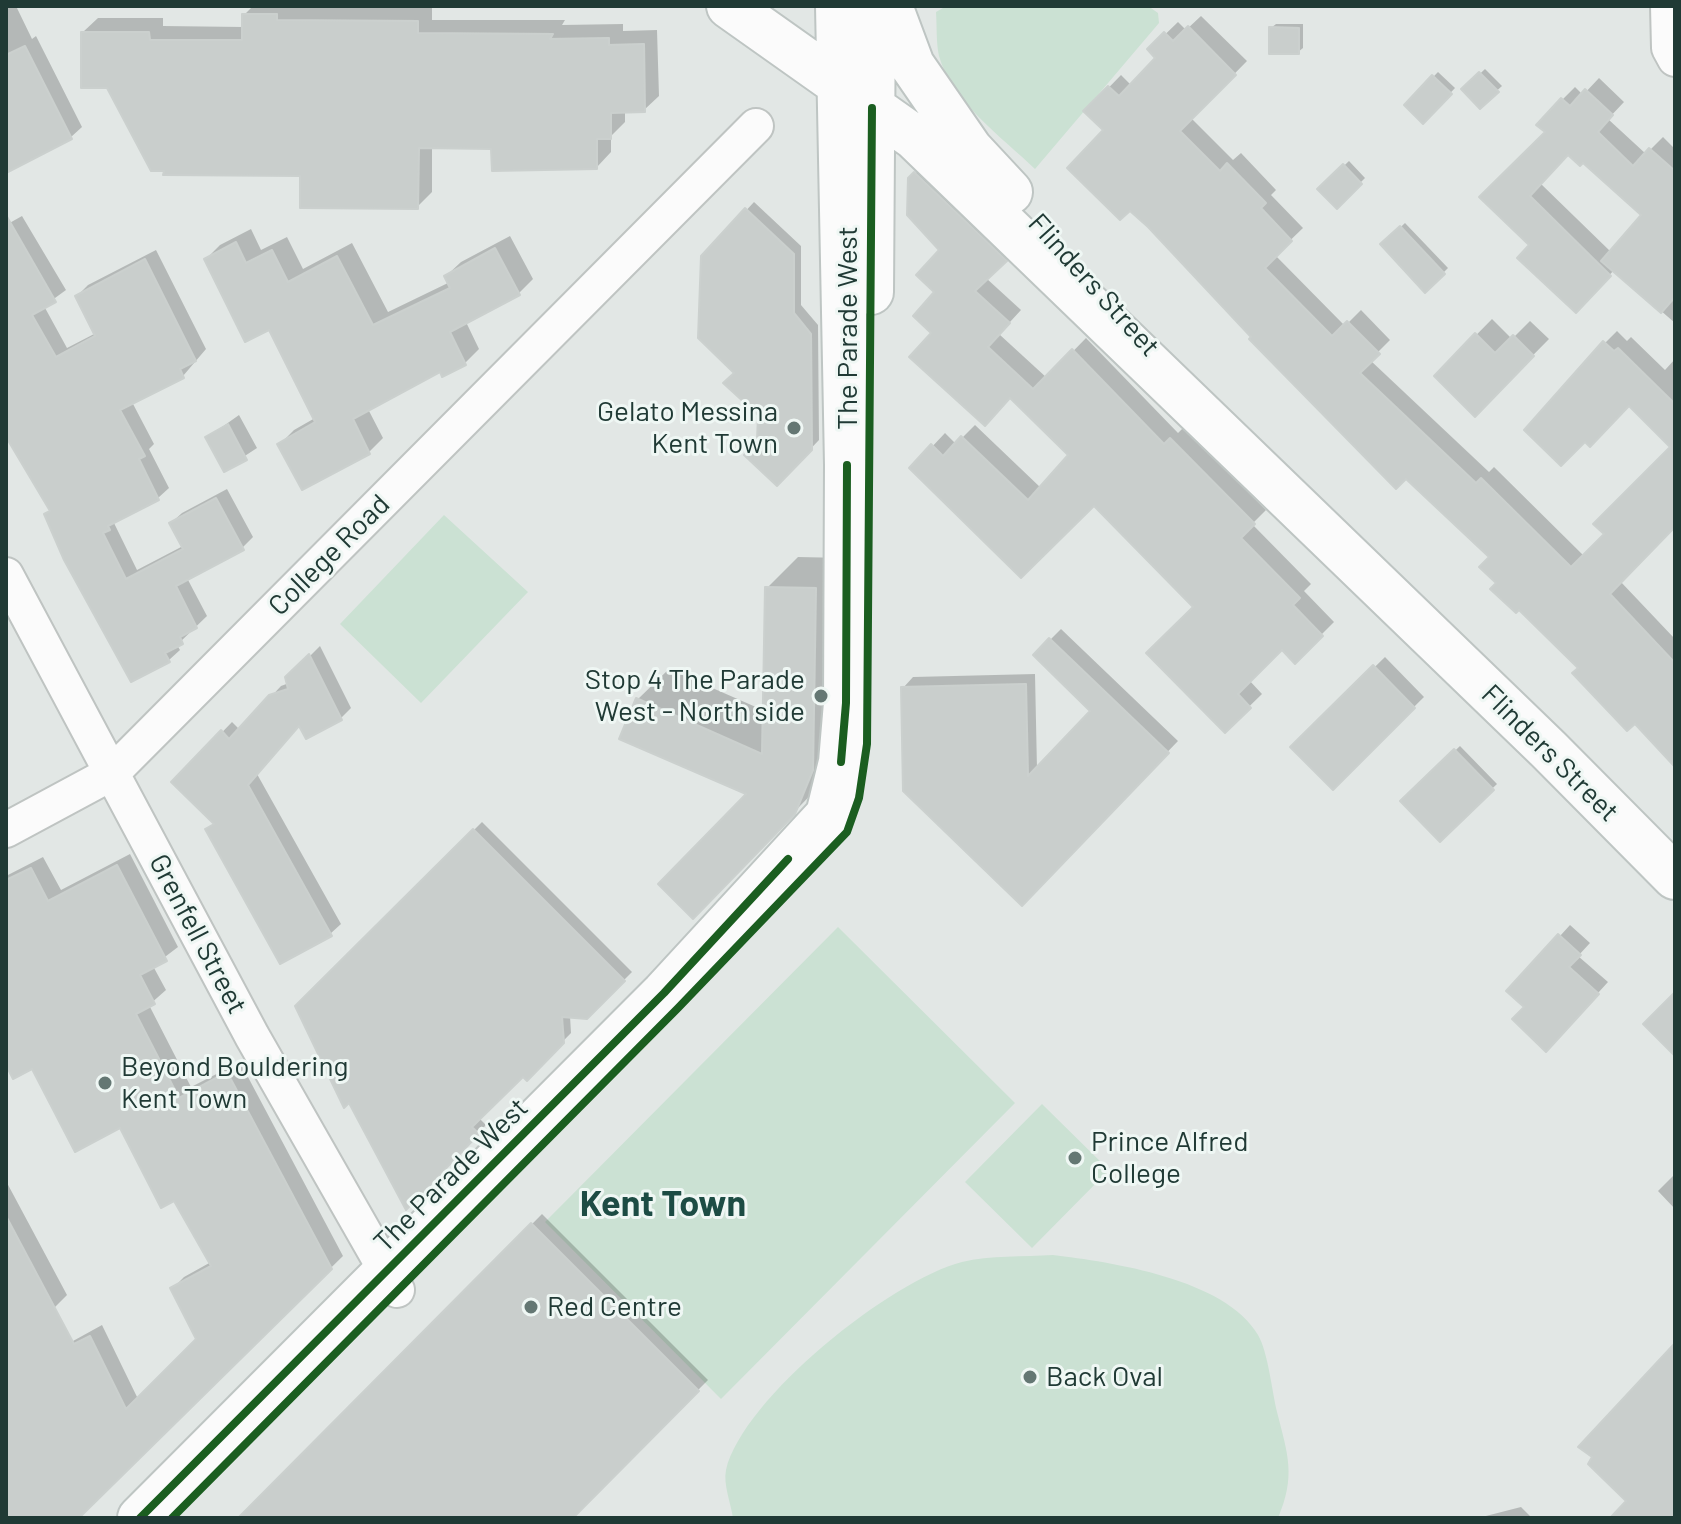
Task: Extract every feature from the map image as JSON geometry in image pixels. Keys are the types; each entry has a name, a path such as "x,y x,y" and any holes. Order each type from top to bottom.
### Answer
{"main road":[{"name":"Flinders Street","path":"729,6 914,137 1675,877"},
{"path":"838,6 855,96"},
{"path":"855,96 873,6"},
{"name":"Flinders Street","path":"890,6 912,65 970,149 1286,496"},
{"path":"911,6 912,65"},
{"name":"The Parade West","path":"158,1515 391,1280 678,1008 847,832 859,798 867,744 855,96"}],"street":[{"path":"1668,6 1669,48 1675,59"},
{"name":"College Road","path":"6,830 112,773 756,126"},
{"name":"Grenfell Street","path":"6,575 252,1036 391,1280"}],"green space":[{"path":"1148,6 1158,13 1159,23 1035,169 966,104 939,56 936,12 943,8"},
{"path":"444,515 528,592 421,703 340,624"},
{"path":"838,927 1015,1103 721,1399 545,1222"},
{"path":"1042,1104 1109,1170 1032,1248 965,1182"},
{"name":"Back Oval","path":"1053,1255 1165,1277 1221,1300 1242,1316 1258,1335 1264,1351 1287,1453 1287,1490 1278,1518 733,1518 725,1476 738,1441 789,1377 824,1346 861,1317 932,1273 973,1260"}],"building":[{"path":"242,14 277,14 277,20 418,21 418,33 553,34 550,39 609,38 609,45 644,44 645,112 611,113 611,139 597,139 597,169 492,171 491,149 419,148 418,209 300,208 300,176 163,175 164,171 151,171 107,88 81,88 81,32 149,32 150,40 242,40"},
{"path":"1188,26 1236,75 1180,131 1220,171 1227,163 1266,203 1261,208 1292,241 1265,268 1332,336 1347,321 1380,354 1360,373 1476,483 1481,478 1571,567 1604,534 1593,524 1670,447 1629,406 1590,447 1585,442 1561,466 1524,430 1603,341 1614,351 1618,348 1675,404 1675,527 1610,594 1675,663 1675,767 1635,724 1627,731 1572,673 1578,668 1519,610 1516,613 1490,589 1496,583 1479,567 1489,557 1406,479 1396,489 1249,339 1251,337 1148,227 1130,211 1120,220 1067,168 1103,130 1083,111 1108,86 1119,96 1155,58 1147,49 1164,32 1173,41"},
{"path":"1269,27 1299,28 1299,54 1269,54"},
{"path":"25,46 72,139 6,173 6,55"},
{"path":"1479,72 1499,92 1480,109 1461,89"},
{"path":"1432,75 1452,94 1423,124 1404,105"},
{"path":"1585,89 1613,115 1598,132 1633,166 1649,148 1675,171 1675,297 1661,313 1601,261 1641,215 1583,163 1580,166 1568,155 1530,196 1611,276 1576,313 1517,258 1529,245 1479,197 1545,132 1536,125 1561,98 1570,106"},
{"path":"1343,164 1362,184 1337,209 1317,189"},
{"path":"914,172 1007,261 975,291 1010,323 988,347 1033,389 1072,349 1164,444 1170,438 1255,524 1241,538 1300,598 1293,605 1323,636 1295,664 1282,650 1238,694 1251,708 1225,733 1146,653 1193,607 1094,506 1021,578 909,468 931,444 943,456 961,436 1028,500 1068,455 1010,398 985,426 909,357 931,333 913,316 934,292 916,275 939,250 907,215 908,178"},
{"path":"745,208 794,254 794,313 811,334 812,450 777,486 744,455 757,440 758,415 723,383 734,373 698,338 701,256"},
{"path":"6,215 56,302 32,315 56,357 95,336 75,296 145,259 196,361 180,369 184,378 120,410 145,456 139,459 159,500 108,526 110,530 103,533 126,579 183,549 169,523 216,498 244,550 176,586 197,628 180,637 183,644 165,653 170,662 131,682 64,560 44,514 50,511 6,437"},
{"path":"1400,226 1445,274 1425,293 1380,244"},
{"path":"236,242 246,263 272,250 288,282 337,256 373,325 450,288 444,276 495,248 520,295 450,332 466,365 442,377 440,372 353,419 370,454 302,490 277,444 315,422 269,330 245,342 204,259"},
{"path":"1475,333 1495,353 1513,335 1534,356 1475,417 1434,376"},
{"path":"228,424 247,460 224,472 205,437"},
{"path":"765,587 816,588 813,770 795,814 693,919 658,884 746,794 619,739 636,698 762,754"},
{"path":"1049,638 1169,753 1022,906 903,791 901,687 1026,684 1028,776 1090,711 1033,655"},
{"path":"309,654 342,720 306,739 299,726 248,785 332,936 280,964 205,829 214,824 171,782 221,730 229,739 269,695 288,689 285,677"},
{"path":"1373,665 1415,708 1333,790 1290,747"},
{"path":"1454,749 1494,790 1440,842 1400,801"},
{"path":"473,829 625,981 587,1019 562,1017 564,1043 527,1081 523,1077 472,1127 479,1134 406,1210 349,1103 344,1108 295,1006"},
{"path":"117,865 167,961 140,975 155,1004 136,1014 179,1098 227,1072 332,1269 79,1518 6,1518 6,1216 74,1344 90,1336 126,1409 196,1339 170,1288 211,1266 174,1201 161,1208 120,1128 75,1152 32,1069 13,1079 6,1065 6,880 31,868 48,901"},
{"path":"1558,934 1581,955 1569,967 1599,994 1546,1052 1512,1019 1524,1007 1506,991"},
{"path":"1675,992 1675,1056 1643,1024"},
{"name":"Red Centre","path":"531,1223 699,1391 573,1518 238,1518"},
{"path":"1675,1343 1675,1518 1610,1518 1626,1501 1588,1464 1592,1457 1578,1447"}],"cycle path":[{"path":"172,1518 678,1008 847,832 859,798 867,744 872,108"},
{"path":"841,762 846,703 847,465"},
{"path":"140,1518 664,993 788,859"}],"place":[{"name":"Gelato Messina Kent Town","path":"794,428"},
{"name":"Stop 4 The Parade West - North side","path":"821,696"},
{"name":"Beyond Bouldering Kent Town","path":"105,1083"},
{"name":"Prince Alfred College","path":"1075,1158"},
{"name":"Red Centre","path":"531,1307"},
{"name":"Back Oval","path":"1030,1377"}],"district":[{"name":"Kent Town","path":"663,1204"}]}
